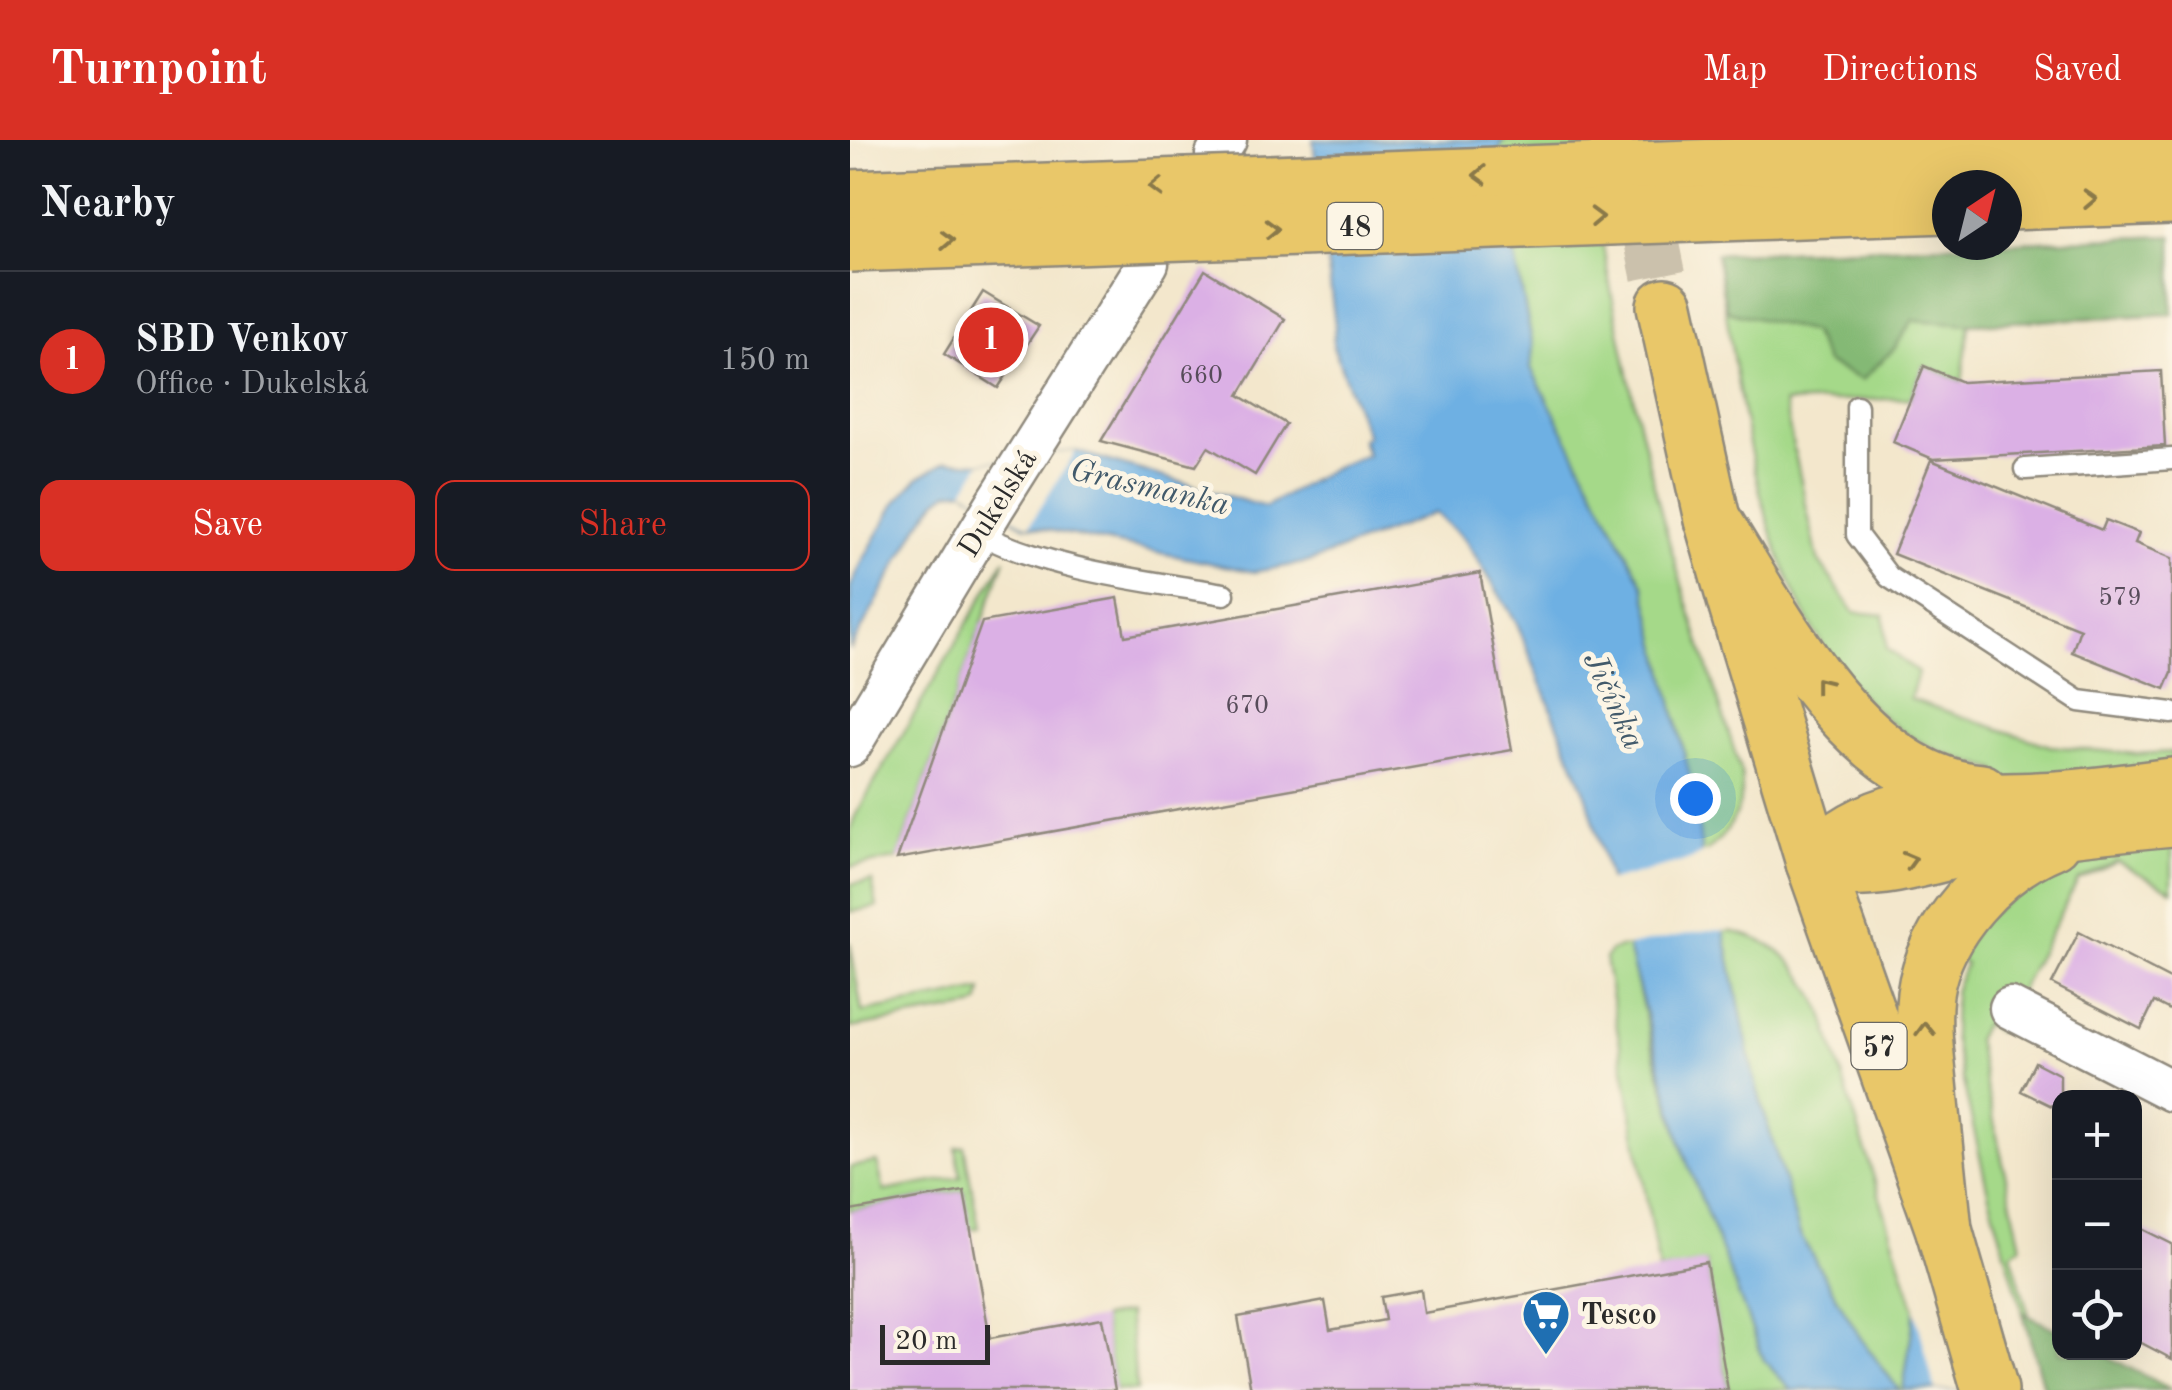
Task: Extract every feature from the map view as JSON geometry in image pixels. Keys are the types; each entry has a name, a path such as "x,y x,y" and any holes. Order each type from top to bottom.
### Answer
{"main road":[{"name":"48","path":"850,244 1859,185 2172,154"},
{"name":"48","path":"850,198 1859,185 1932,201"},
{"path":"2022,201 2172,196"},
{"name":"57","path":"1664,306 1712,519 1814,862 1944,1230 1990,1390"},
{"path":"1712,519 1795,649 1838,705 1873,742 1910,768 1969,791 2081,812 2172,818"},
{"path":"1814,862 1862,870 2006,838 2172,786"},
{"path":"1944,1230 1923,1028 1926,991 1939,952 1972,902 2008,866 2045,844 2081,812"}],"street":[{"name":"Dukelská","path":"850,746 1024,458 1148,263"},
{"path":"2010,1008 2172,1091"}],"lane":[{"path":"1857,406 1857,535 1889,577 2079,701 2172,713"},
{"path":"2025,469 2172,459"},
{"path":"986,520 1011,549 1118,576 1224,594"}],"green space":[{"path":"1503,140 1586,140 1616,317 1645,449 1675,563 1741,772 1741,797 1734,819 1702,855 1695,798 1644,586 1530,368 1533,346 1495,161"},
{"path":"2172,236 2172,314 1969,324 1962,382 1924,366 1911,398 1784,403 1818,560 1854,612 1884,615 1887,649 1918,673 1910,699 2050,746 2136,754 2172,752 2172,766 1996,782 1997,770 1911,737 1886,719 1843,673 1809,621 1783,564 1763,504 1748,441 1716,254 1932,245 1932,260 2022,260 2022,242"},
{"path":"2172,236 2172,314 1969,324 1913,320 1894,349 1862,380 1826,363 1812,332 1727,311 1716,254 1932,245 1932,260 2022,260 2022,242"},
{"path":"1005,559 897,859 850,867 850,831 855,816"},
{"path":"2172,834 2172,890 2117,862 2078,880 1998,1032 1984,1024 1976,1040 2021,1246 2011,1253 2029,1315 2023,1313 1989,1196 1953,1037 1954,992 1965,964 1955,957 1977,923 2065,857"},
{"path":"872,881 877,907 850,912 850,884"},
{"path":"1724,930 1759,940 1785,956 1805,979 1822,1011 1915,1310 1903,1390 1899,1390 1861,1339 1800,1235 1754,1078"},
{"path":"850,942 862,1012 982,990 980,1002 973,1007 850,1028"},
{"path":"1628,946 1684,1154 1764,1360 1791,1390 1728,1390 1706,1263 1659,1271 1605,958 1612,950"},
{"path":"964,1146 979,1228 970,1229 964,1191 850,1211 850,1167 877,1162 884,1191 961,1177 956,1148"},
{"path":"1128,1313 1137,1390 1115,1390 1102,1318"},
{"path":"2023,1313 2052,1328 2052,1360 2114,1360 2172,1390 2044,1390"}],"water":[{"path":"1313,140 1503,140 1495,161 1533,346 1531,368 1644,586 1695,798 1702,855 1724,930 1754,1078 1800,1235 1861,1339 1899,1390 1791,1390 1764,1360 1684,1154 1587,797 1517,623 1465,539 1435,513 1309,562 1254,572 1024,525 964,490 949,492 919,525 850,650 850,588 863,560 896,502 918,478 947,461 981,463 1076,451 1265,507 1333,468 1367,455 1362,439 1367,436 1333,346 1335,325"},
{"path":"1915,1310 2007,1390 1903,1390"}],"pier":[{"path":"1076,451 1029,526 964,490 981,463"},
{"path":"1706,851 1729,931 1708,930 1623,947 1606,882 1690,860"},
{"path":"1914,1306 1976,1363 2012,1390 1935,1390"}],"building":[{"path":"1205,270 1285,319 1239,395 1286,424 1255,475 1208,447 1196,466 1101,441"},
{"path":"983,292 1039,326 998,388 944,354"},
{"path":"1924,366 1962,382 2161,371 2165,446 1933,459 1893,442"},
{"path":"1931,460 2102,530 2106,520 2139,533 2135,543 2172,558 2172,673 2165,689 2072,652 2080,629 1893,554"},
{"path":"1480,573 1512,750 897,859 982,622 1118,598 1125,636"},
{"path":"2079,932 2172,980 2172,1011 2154,1002 2141,1029 2052,984"},
{"path":"2035,1062 2060,1075 2060,1090 2052,1090 2052,1106 2021,1091"},
{"path":"964,1191 990,1338 1102,1318 1115,1390 850,1390 850,1211"},
{"path":"2142,1229 2172,1244 2172,1359 2142,1343"},
{"name":"Tesco","path":"1706,1262 1728,1390 1251,1390 1238,1317 1325,1301 1330,1330 1385,1320 1381,1297 1421,1290 1424,1313"}],"tunnel":[{"path":"1631,140 1665,306"}],"place":[{"name":"SBD Venkov","path":"991,340"},
{"name":"Tesco","path":"1546,1356"}],"water label":[{"name":"Grasmanka","path":"1150,486"},
{"name":"Jičínka","path":"1615,700"}]}
